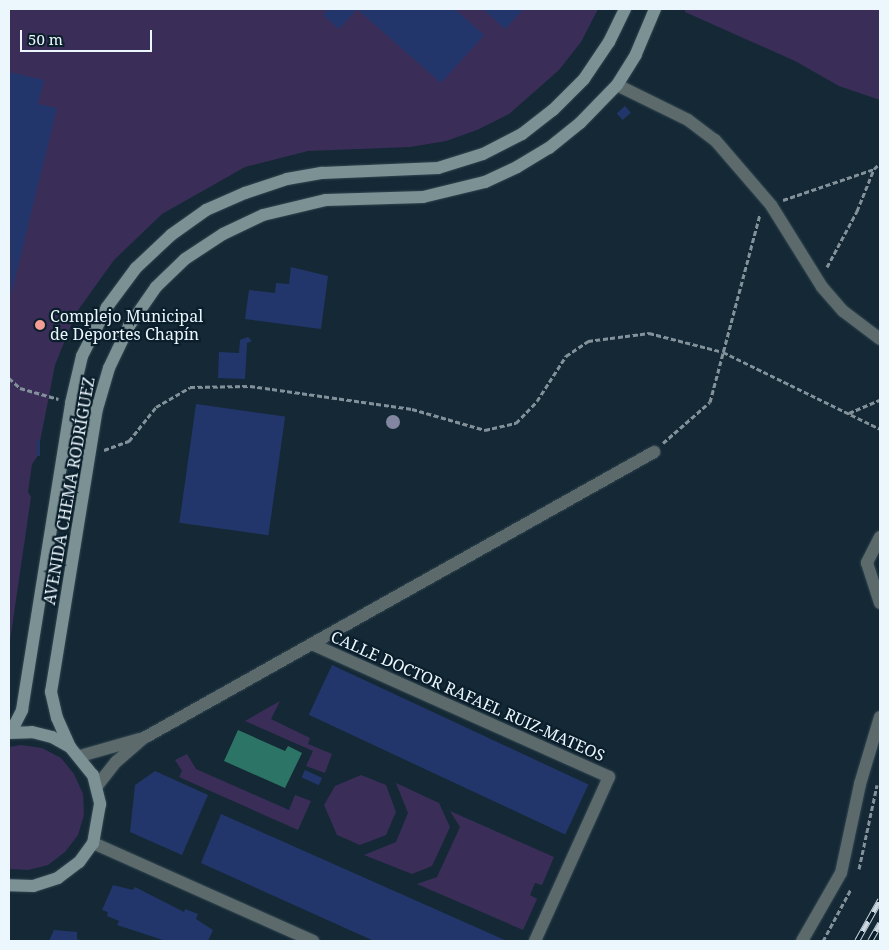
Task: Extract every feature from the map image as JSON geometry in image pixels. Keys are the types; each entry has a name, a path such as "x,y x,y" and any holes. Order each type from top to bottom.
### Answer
{"main road":[{"name":"AVENIDA CHEMA RODRÍGUEZ","path":"10,732 22,710 25,695 71,403 82,356 107,307 136,268 171,235 206,210 245,193 287,179 322,173 438,168 483,154 522,134 553,110 584,79 609,42 625,9"},
{"name":"AVENIDA CHEMA RODRÍGUEZ","path":"70,747 57,718 51,692 90,455 109,368 129,326 156,287 185,259 223,234 263,215 298,204 326,200 424,198 485,182 549,148 580,123 617,85 636,54 655,9"},
{"path":"9,885 33,886 58,878 79,862 93,843 100,804 97,786 80,756 70,747 39,733 10,732"}],"street":[{"path":"617,85 688,120 715,140 768,201 822,287 843,310 880,339"},
{"path":"97,786 116,762 144,738 314,645 654,452"},
{"path":"880,537 867,563 880,603"},
{"name":"CALLE DOCTOR RAFAEL RUIZ-MATEOS","path":"314,645 609,777 535,941"},
{"path":"802,941 841,874 860,784 880,716"},
{"path":"80,756 144,738"},
{"path":"93,843 313,941"}],"path":[{"path":"654,452 710,402 768,201 874,168 880,163"},
{"path":"822,287 827,266 857,212 874,168"},
{"path":"90,455 129,441 156,407 190,387 250,386 412,409 485,430 516,423 537,401 566,356 588,341 649,333 723,352 880,429"},
{"path":"9,378 20,388 71,403"},
{"path":"849,414 880,400"}],"shaded area":[{"name":"Complejo Municipal de Deportes Chapín","path":"9,9 598,9 581,42 559,70 509,114 477,130 446,141 410,147 308,151 245,167 162,214 114,260 76,313 55,365 37,457 32,464 28,492 31,497 9,648"},
{"path":"685,9 880,9 880,100 839,86 795,61 685,12"},
{"path":"280,701 271,719 310,738 308,744 332,754 325,773 306,766 313,751 245,721"},
{"path":"238,730 285,751 288,746 302,753 285,788 224,761"},
{"path":"21,745 42,748 61,758 74,774 83,794 84,815 78,835 65,852 48,865 28,870 9,869 9,747"},
{"path":"187,754 196,769 289,810 295,795 311,801 298,830 179,777 182,771 175,760"},
{"path":"361,775 386,785 396,812 386,835 360,845 337,835 324,805 335,786"},
{"path":"396,783 439,803 450,827 432,866 412,874 364,855 396,842 408,813"},
{"path":"450,811 554,857 542,885 535,883 530,895 537,899 523,930 417,884 437,877 460,827"}],"building":[{"path":"328,9 357,9 339,29 323,15"},
{"path":"357,9 455,9 484,35 441,83"},
{"path":"483,9 524,9 505,29"},
{"path":"9,72 44,80 38,104 57,108 11,295"},
{"path":"625,106 631,113 623,120 617,113"},
{"path":"291,267 328,276 321,329 245,319 249,290 275,293 276,283 289,284"},
{"path":"248,337 252,341 247,343 245,379 218,378 219,352 239,353 240,340"},
{"path":"196,404 285,417 268,535 179,523"},
{"path":"37,440 40,440 40,456 37,456"},
{"path":"332,665 588,785 565,834 309,715"},
{"path":"305,770 322,778 319,785 302,777"},
{"path":"155,771 208,795 182,855 130,832 135,785"},
{"path":"221,814 507,941 374,941 201,863"},
{"path":"113,885 133,890 135,887 184,912 185,909 198,914 196,919 213,930 208,941 166,941 117,925 119,921 107,916 108,912 102,910"},
{"path":"54,930 77,932 77,939 81,941 49,941"}],"railway":[{"path":"857,941 880,900"},
{"path":"870,941 880,924"}],"place":[{"name":"Complejo Municipal de Deportes Chapín","path":"40,325"}]}
